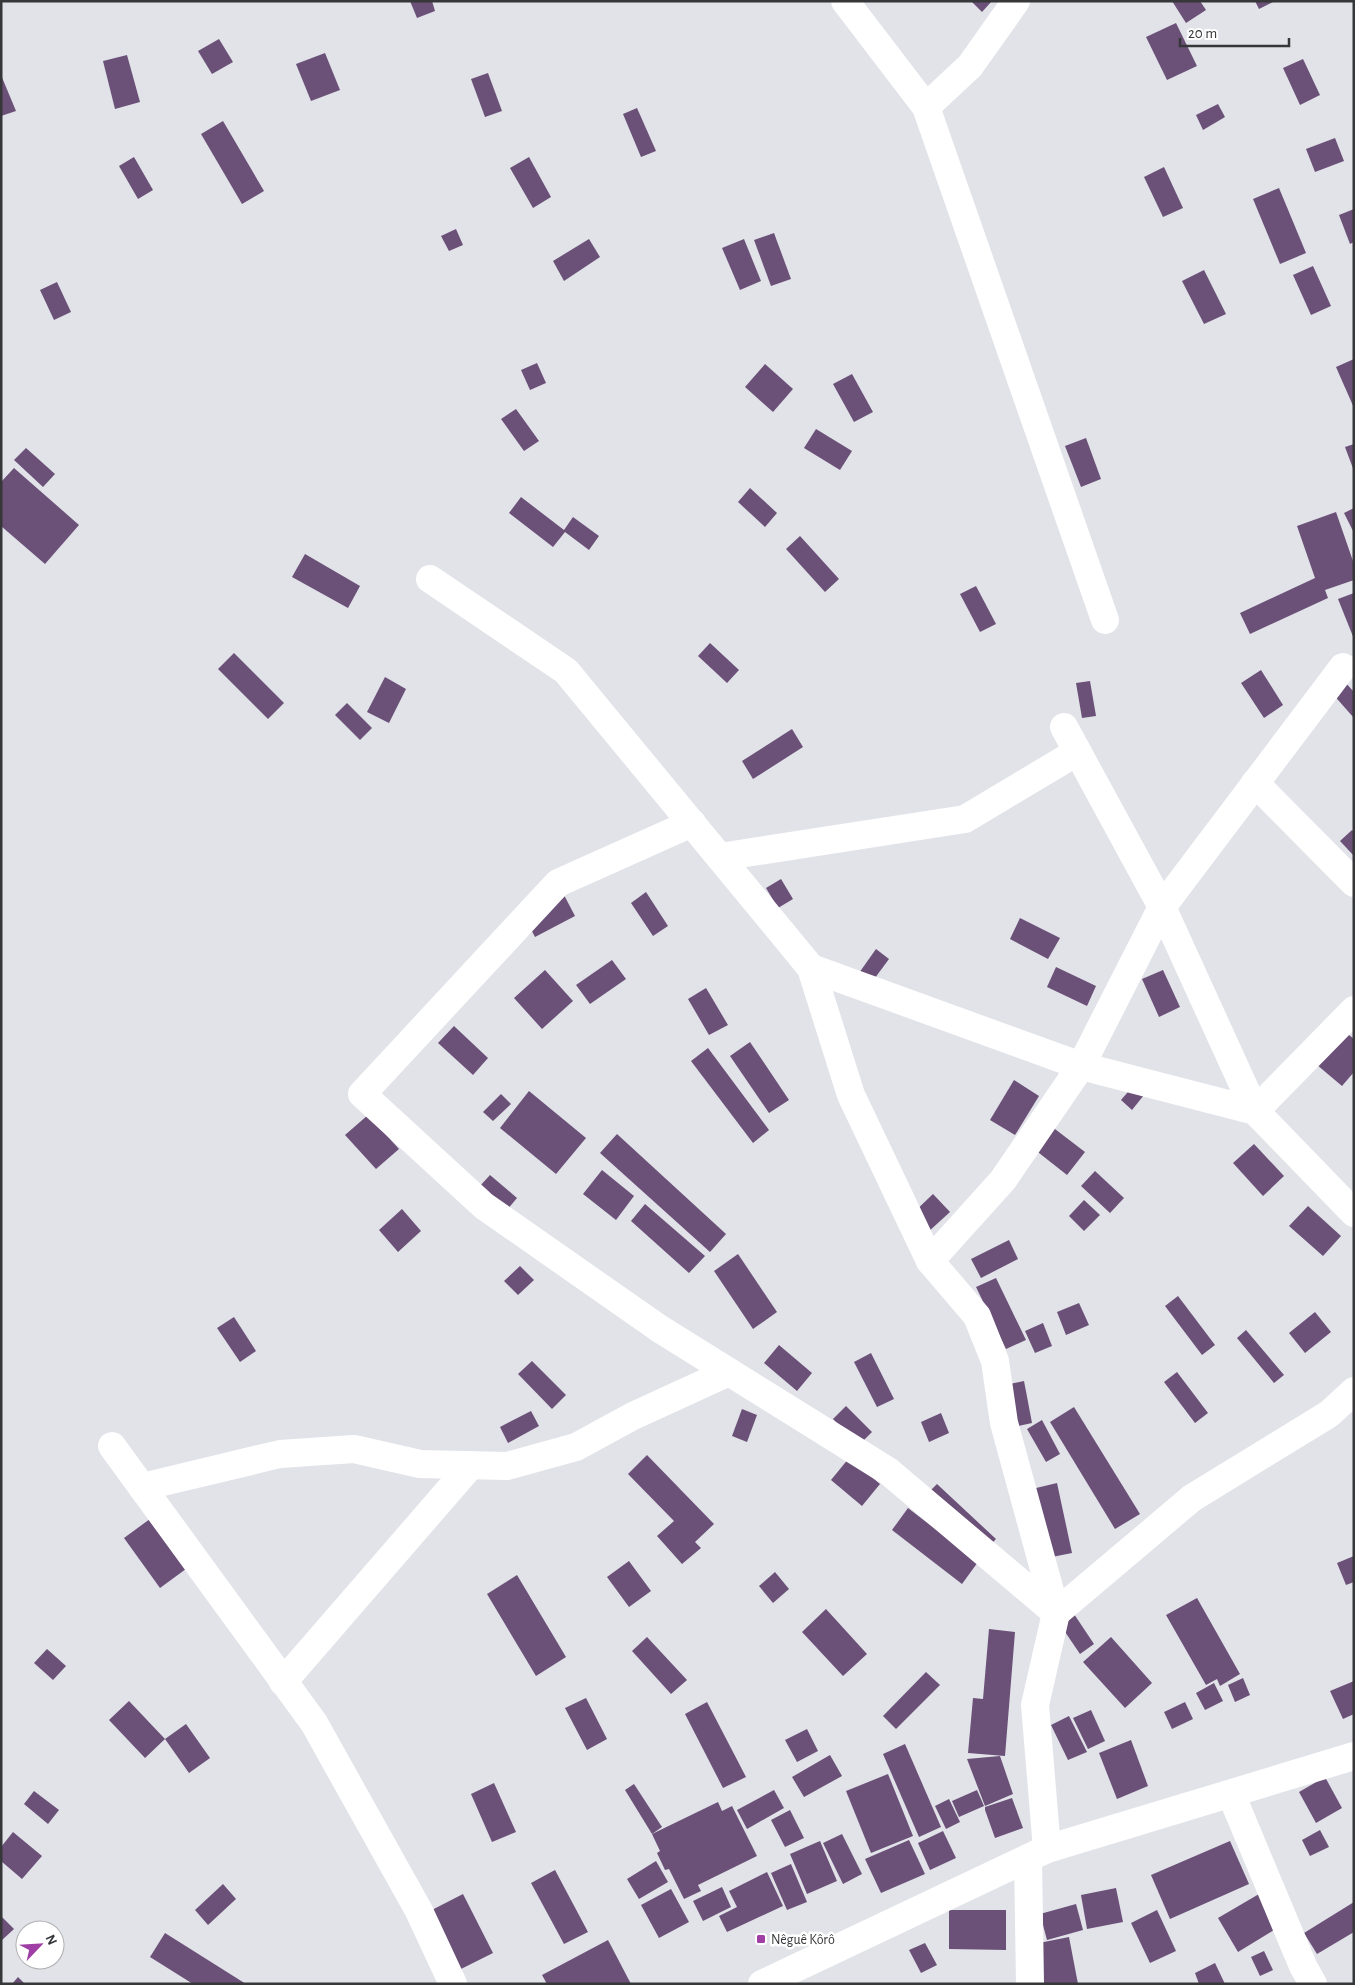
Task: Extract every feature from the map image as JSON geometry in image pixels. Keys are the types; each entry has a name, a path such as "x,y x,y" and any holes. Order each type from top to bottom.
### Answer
{"street":[{"path":"845,1 926,107 1105,620"},
{"path":"926,107 970,66 1016,1"},
{"path":"430,579 566,671 811,968 851,1095 930,1261 977,1316 995,1362 1004,1423 1056,1613 1035,1705 1037,1854 1030,1984"},
{"path":"930,1261 1003,1180 1081,1066 1162,908 1343,667"},
{"path":"1064,727 1162,908 1255,1111 1354,1212"},
{"path":"720,858 965,818 1078,752"},
{"path":"1255,783 1354,883"},
{"path":"692,823 558,883 362,1094 484,1206 660,1329 888,1471 1056,1613"},
{"path":"811,968 1081,1066 1255,1111"},
{"path":"1255,1111 1354,1010"},
{"path":"142,1487 280,1454 354,1449 420,1464 508,1466 576,1447 633,1416 729,1372"},
{"path":"1056,1613 1192,1498 1329,1414 1354,1390"},
{"path":"112,1446 314,1723 419,1911 454,1984"},
{"path":"283,1682 471,1465"},
{"path":"762,1984 1037,1854 1354,1756"},
{"path":"1231,1794 1303,1966 1313,1984"}],"building":[{"path":"410,1 432,1 435,11 417,18"},
{"path":"971,1 992,1 982,12"},
{"path":"1172,1 1200,1 1206,10 1186,23"},
{"path":"1255,1 1275,1 1259,9"},
{"path":"1176,23 1197,66 1167,80 1146,37"},
{"path":"219,39 233,62 212,74 198,51"},
{"path":"325,53 340,90 311,101 296,64"},
{"path":"127,55 140,102 115,109 103,61"},
{"path":"1303,59 1320,95 1300,105 1283,68"},
{"path":"488,73 502,111 485,117 471,79"},
{"path":"1,75 16,111 1,116"},
{"path":"1218,104 1225,117 1203,130 1196,115"},
{"path":"637,108 656,151 641,157 623,114"},
{"path":"223,121 264,191 242,204 201,134"},
{"path":"1335,138 1344,161 1315,172 1306,149"},
{"path":"134,157 153,190 138,199 119,166"},
{"path":"529,157 551,197 533,208 510,168"},
{"path":"1164,167 1183,208 1163,217 1144,177"},
{"path":"1279,188 1306,253 1280,264 1253,199"},
{"path":"1354,209 1354,242 1350,244 1339,215"},
{"path":"456,229 463,245 449,251 441,236"},
{"path":"774,233 791,279 771,286 754,240"},
{"path":"589,239 600,257 564,281 553,261"},
{"path":"744,239 761,281 740,290 722,248"},
{"path":"1313,266 1331,306 1311,315 1293,275"},
{"path":"1204,270 1226,314 1204,324 1182,281"},
{"path":"57,282 71,312 54,320 40,290"},
{"path":"1354,359 1354,408 1336,367"},
{"path":"537,363 546,383 530,390 521,370"},
{"path":"765,364 793,389 773,412 745,387"},
{"path":"852,374 873,412 854,422 833,384"},
{"path":"516,409 539,441 524,451 501,419"},
{"path":"816,429 852,451 840,470 804,448"},
{"path":"1086,438 1101,479 1081,487 1065,446"},
{"path":"1354,444 1354,471 1345,447"},
{"path":"26,448 55,474 43,487 14,460"},
{"path":"14,468 79,525 45,564 1,526 1,482"},
{"path":"750,488 777,513 765,527 738,502"},
{"path":"521,497 564,530 573,517 599,536 589,550 565,532 553,547 509,513"},
{"path":"1354,508 1354,533 1344,513"},
{"path":"1336,512 1354,564 1354,580 1325,590 1328,598 1250,634 1240,613 1315,578 1297,526"},
{"path":"800,536 839,579 825,592 786,549"},
{"path":"305,554 360,586 348,608 292,577"},
{"path":"976,586 996,624 980,632 960,594"},
{"path":"1354,593 1354,639 1338,599"},
{"path":"710,643 739,670 727,683 698,656"},
{"path":"234,653 284,703 268,719 218,669"},
{"path":"1261,670 1283,705 1264,718 1241,683"},
{"path":"385,677 406,689 389,723 367,712"},
{"path":"1090,681 1096,716 1082,718 1076,683"},
{"path":"1344,681 1354,692 1354,718 1331,692"},
{"path":"347,703 372,728 360,740 335,715"},
{"path":"792,729 803,747 753,779 742,761"},
{"path":"1352,830 1354,832 1354,856 1340,841"},
{"path":"781,879 793,899 778,908 766,888"},
{"path":"646,892 668,926 653,936 631,903"},
{"path":"564,895 575,916 535,937 524,916"},
{"path":"1020,918 1060,938 1048,959 1010,939"},
{"path":"876,949 889,959 872,982 859,973"},
{"path":"612,960 626,979 590,1004 576,985"},
{"path":"1056,967 1096,986 1087,1006 1047,987"},
{"path":"545,970 573,1001 542,1029 514,998"},
{"path":"1163,970 1180,1007 1159,1017 1142,979"},
{"path":"706,988 728,1025 709,1035 688,999"},
{"path":"454,1026 488,1058 473,1075 438,1043"},
{"path":"1338,1026 1354,1039 1354,1072 1342,1086 1310,1059"},
{"path":"750,1042 789,1100 769,1113 730,1056"},
{"path":"708,1048 769,1130 753,1143 691,1061"},
{"path":"1014,1080 1039,1096 1015,1135 990,1120"},
{"path":"1133,1086 1144,1095 1132,1110 1121,1100"},
{"path":"529,1091 586,1138 556,1174 500,1128"},
{"path":"501,1094 511,1104 493,1121 483,1112"},
{"path":"368,1115 399,1149 376,1169 345,1135"},
{"path":"1051,1126 1085,1152 1067,1175 1034,1149"},
{"path":"617,1134 726,1234 710,1252 600,1153"},
{"path":"1254,1144 1284,1176 1263,1196 1233,1163"},
{"path":"602,1170 634,1196 616,1220 583,1194"},
{"path":"1095,1171 1124,1198 1110,1213 1081,1186"},
{"path":"490,1175 517,1198 507,1210 479,1187"},
{"path":"933,1194 950,1212 927,1233 911,1215"},
{"path":"1084,1200 1100,1215 1084,1231 1069,1216"},
{"path":"645,1204 705,1256 689,1273 631,1221"},
{"path":"1308,1206 1341,1236 1323,1256 1289,1226"},
{"path":"402,1209 421,1231 398,1252 379,1230"},
{"path":"1009,1240 1018,1259 981,1278 971,1259"},
{"path":"738,1254 777,1312 753,1329 714,1271"},
{"path":"520,1266 534,1280 518,1295 504,1281"},
{"path":"996,1278 1026,1340 1006,1349 976,1287"},
{"path":"1178,1296 1215,1345 1202,1355 1165,1306"},
{"path":"1079,1303 1089,1325 1066,1335 1057,1312"},
{"path":"1315,1312 1331,1332 1305,1353 1289,1333"},
{"path":"234,1317 256,1351 240,1362 217,1328"},
{"path":"1043,1323 1052,1346 1035,1353 1025,1331"},
{"path":"1246,1330 1284,1375 1274,1383 1237,1338"},
{"path":"779,1345 812,1373 797,1391 764,1363"},
{"path":"871,1353 894,1399 877,1407 854,1362"},
{"path":"532,1361 566,1395 552,1409 518,1374"},
{"path":"1177,1372 1208,1413 1195,1423 1164,1382"},
{"path":"1024,1381 1032,1423 1014,1427 1005,1385"},
{"path":"846,1406 872,1432 859,1445 833,1419"},
{"path":"1074,1407 1140,1514 1115,1529 1050,1422"},
{"path":"742,1409 757,1415 747,1442 732,1436"},
{"path":"531,1411 539,1426 508,1443 500,1427"},
{"path":"941,1413 949,1433 929,1442 921,1422"},
{"path":"1042,1420 1060,1454 1046,1462 1027,1429"},
{"path":"647,1455 714,1524 695,1542 701,1548 682,1564 657,1536 674,1521 628,1474"},
{"path":"849,1458 880,1484 862,1506 831,1480"},
{"path":"1057,1483 1072,1553 1047,1558 1032,1489"},
{"path":"937,1484 996,1539 981,1555 921,1500"},
{"path":"908,1508 978,1562 962,1584 892,1530"},
{"path":"154,1516 190,1566 160,1588 124,1538"},
{"path":"1354,1556 1354,1582 1346,1585 1337,1563"},
{"path":"629,1561 651,1591 629,1607 607,1577"},
{"path":"775,1572 789,1589 773,1603 759,1586"},
{"path":"517,1575 566,1657 536,1676 487,1594"},
{"path":"1197,1598 1240,1674 1220,1686 1217,1679 1206,1685 1166,1615"},
{"path":"826,1609 867,1654 843,1676 802,1632"},
{"path":"1074,1614 1094,1644 1080,1654 1059,1623"},
{"path":"989,1629 1015,1632 1005,1756 968,1753 973,1698 983,1699"},
{"path":"647,1637 687,1680 671,1694 632,1651"},
{"path":"1111,1637 1152,1683 1125,1708 1083,1662"},
{"path":"47,1649 66,1666 53,1680 34,1663"},
{"path":"926,1672 940,1685 896,1729 883,1716"},
{"path":"1243,1678 1250,1695 1235,1702 1228,1685"},
{"path":"1354,1681 1354,1714 1343,1719 1330,1691"},
{"path":"1214,1683 1223,1701 1205,1710 1196,1693"},
{"path":"586,1698 607,1739 587,1750 565,1708"},
{"path":"129,1701 165,1739 145,1758 109,1720"},
{"path":"707,1702 746,1777 723,1788 685,1714"},
{"path":"1185,1702 1193,1719 1172,1729 1164,1712"},
{"path":"1091,1710 1105,1741 1088,1749 1073,1718"},
{"path":"1069,1716 1087,1752 1068,1760 1051,1725"},
{"path":"186,1724 210,1758 189,1773 165,1739"},
{"path":"807,1729 818,1751 797,1762 785,1740"},
{"path":"1131,1740 1148,1786 1117,1799 1099,1753"},
{"path":"905,1744 941,1827 919,1837 883,1754"},
{"path":"830,1755 842,1776 804,1797 792,1777"},
{"path":"1000,1756 1013,1794 985,1806 967,1759"},
{"path":"888,1774 913,1836 871,1853 846,1791"},
{"path":"1325,1777 1342,1808 1316,1823 1299,1792"},
{"path":"494,1783 516,1832 492,1842 471,1794"},
{"path":"634,1784 662,1827 652,1834 625,1790"},
{"path":"774,1790 784,1808 747,1829 737,1810"},
{"path":"977,1790 984,1806 959,1817 952,1801"},
{"path":"34,1791 59,1810 48,1824 24,1804"},
{"path":"1012,1798 1023,1828 995,1838 985,1807"},
{"path":"949,1799 960,1822 946,1829 935,1806"},
{"path":"718,1802 722,1811 732,1806 757,1856 698,1885 701,1891 684,1899 669,1869 665,1870 657,1853 660,1851 652,1834"},
{"path":"790,1810 804,1838 785,1847 771,1820"},
{"path":"1320,1830 1329,1847 1310,1856 1302,1840"},
{"path":"943,1831 956,1858 930,1870 918,1843"},
{"path":"13,1832 42,1856 22,1879 1,1861 1,1847"},
{"path":"842,1834 862,1874 843,1884 823,1843"},
{"path":"909,1840 925,1874 881,1893 865,1859"},
{"path":"820,1841 837,1881 807,1894 790,1854"},
{"path":"1230,1841 1249,1884 1170,1919 1151,1875"},
{"path":"656,1861 668,1882 639,1899 627,1879"},
{"path":"791,1864 807,1902 787,1910 771,1873"},
{"path":"555,1870 588,1932 564,1944 531,1883"},
{"path":"767,1872 783,1906 727,1932 719,1916 737,1907 729,1891"},
{"path":"223,1884 236,1899 208,1925 195,1910"},
{"path":"722,1887 731,1907 703,1921 693,1901"},
{"path":"1116,1888 1123,1922 1087,1929 1081,1895"},
{"path":"671,1889 689,1922 659,1938 641,1905"},
{"path":"463,1894 493,1953 455,1972 426,1913"},
{"path":"1259,1894 1279,1927 1238,1952 1218,1918"},
{"path":"1354,1902 1354,1932 1317,1954 1304,1933"},
{"path":"1076,1904 1083,1930 1047,1940 1040,1914"},
{"path":"949,1910 1006,1910 1006,1950 949,1949"},
{"path":"1157,1910 1176,1951 1150,1963 1131,1923"},
{"path":"1,1916 14,1929 1,1941"},
{"path":"165,1933 246,1984 193,1984 150,1957"},
{"path":"1069,1937 1078,1984 1036,1984 1029,1945"},
{"path":"608,1940 631,1984 547,1984 542,1975"},
{"path":"925,1943 937,1965 921,1973 909,1950"},
{"path":"1264,1951 1273,1970 1260,1976 1251,1957"},
{"path":"1215,1963 1225,1984 1199,1984 1195,1973"},
{"path":"18,1977 25,1984 12,1984"}],"place":[{"name":"Nêguê Kôrô","path":"761,1939"}]}
